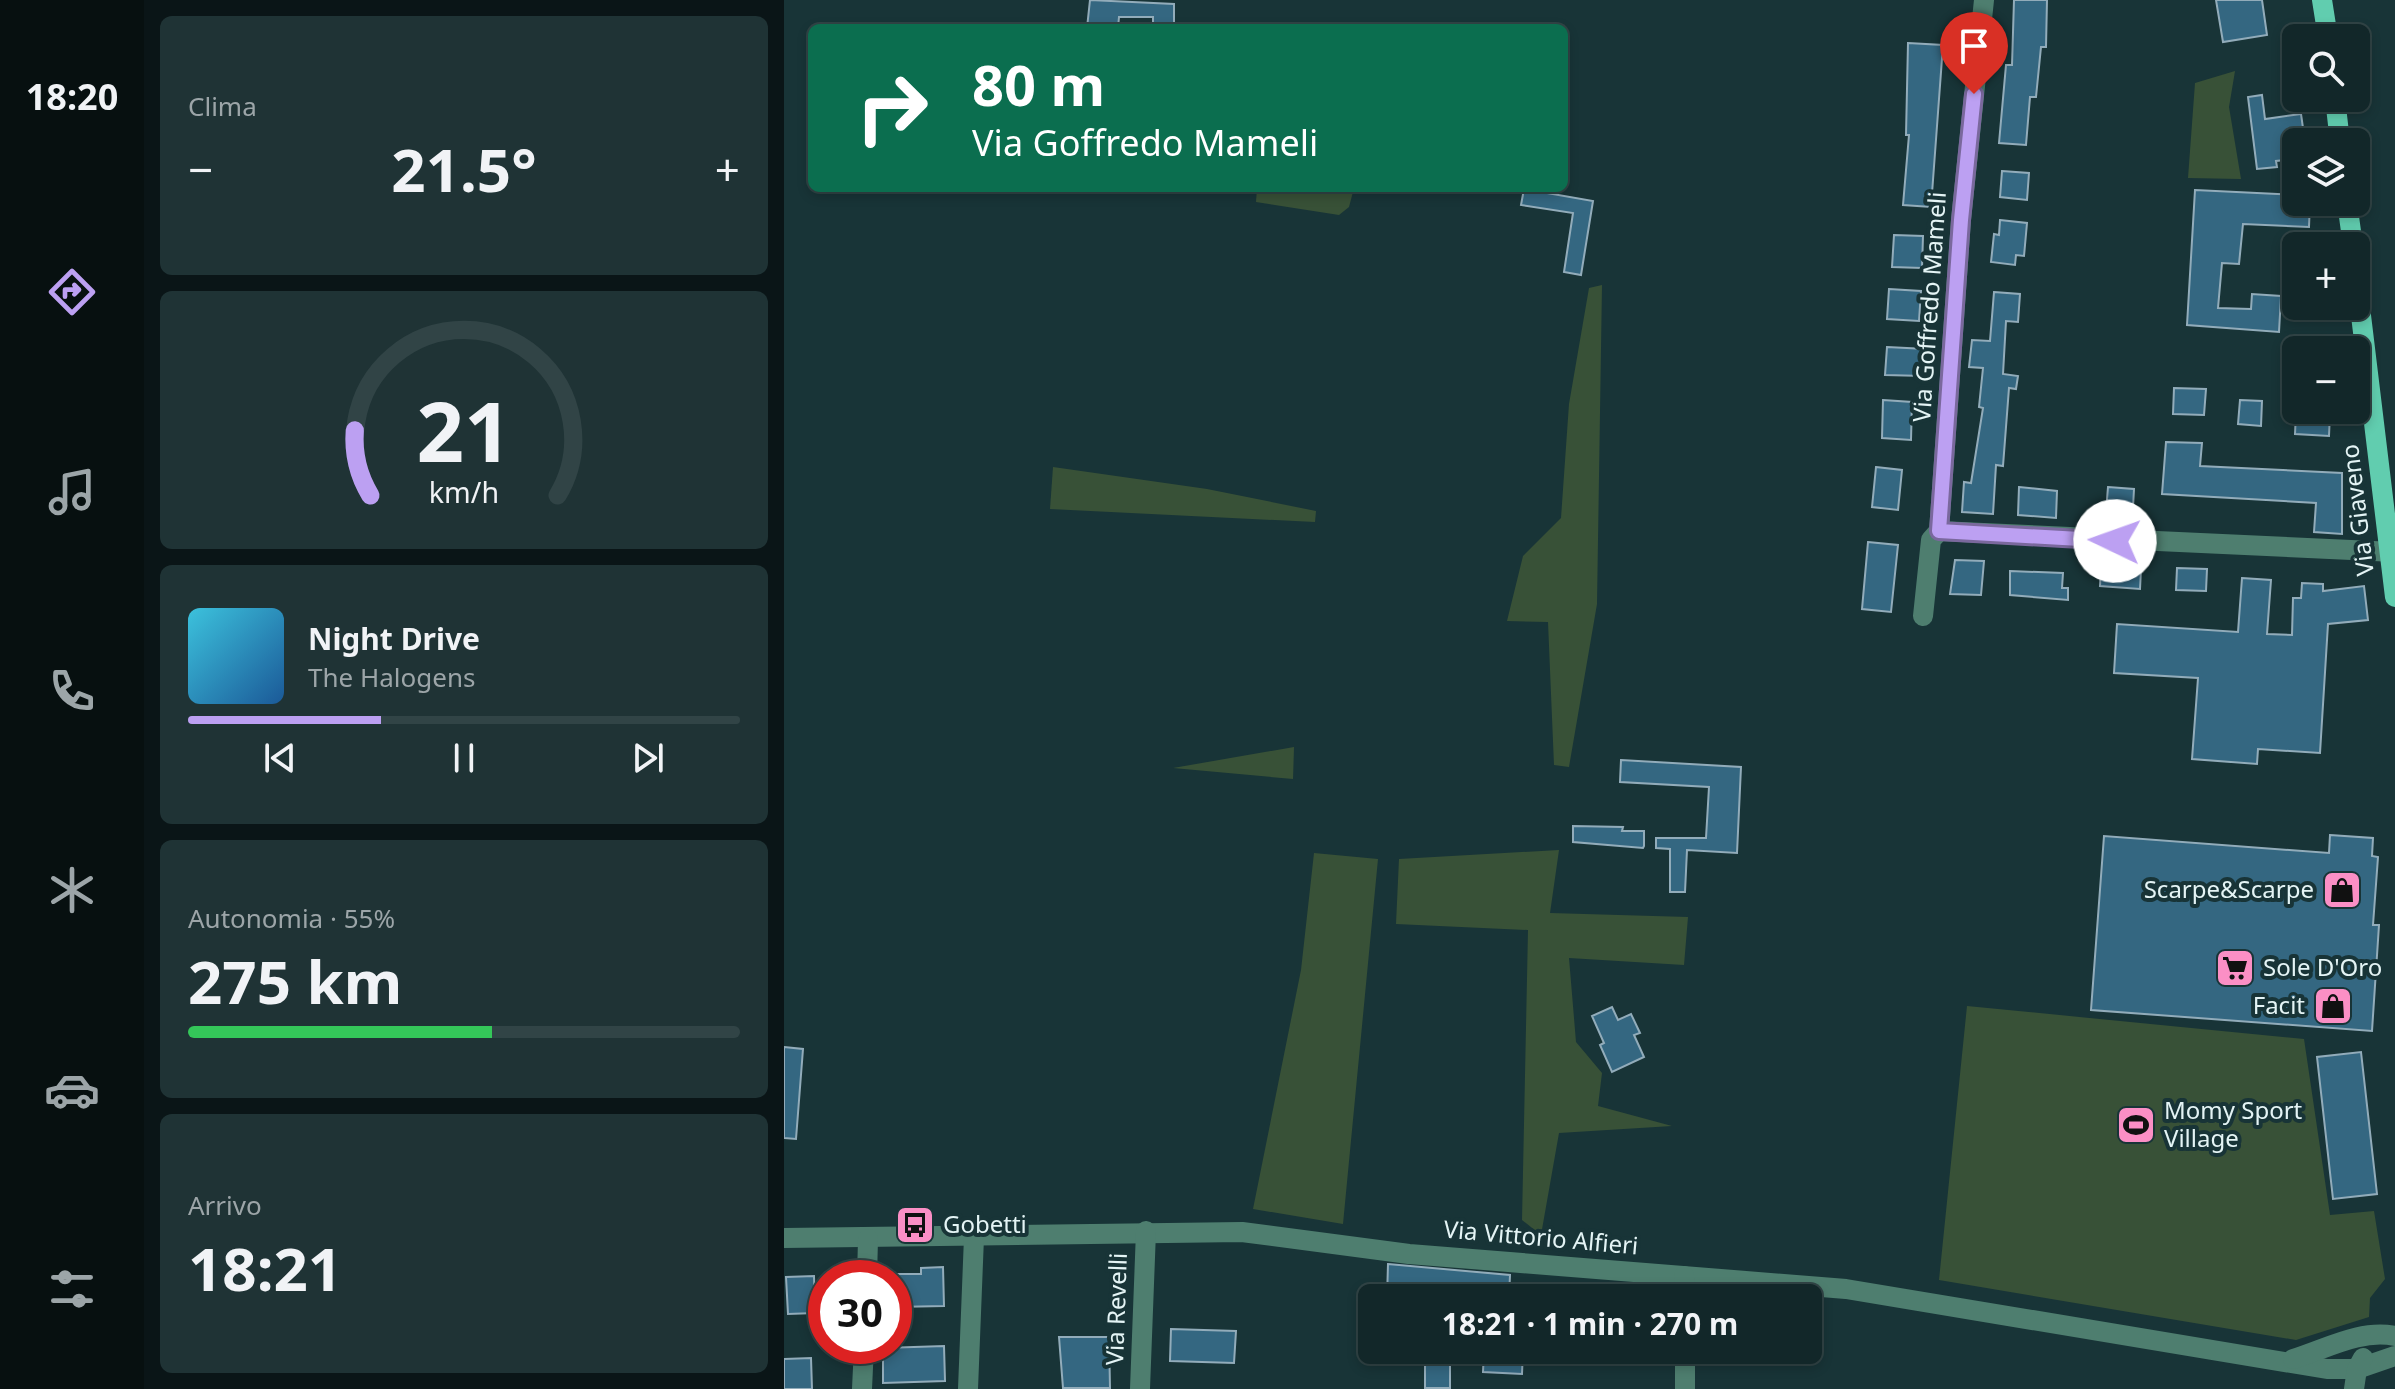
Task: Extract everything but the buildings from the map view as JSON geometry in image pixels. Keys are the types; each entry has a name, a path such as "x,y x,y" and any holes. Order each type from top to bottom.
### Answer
{"main road":[{"path":"2322,0 2326,24"},
{"name":"Via Giaveno","path":"2362,320 2395,597"}],"street":[{"name":"Via Goffredo Mameli","path":"1923,616 1931,540 1939,531 1961,220 1984,0"},
{"path":"1939,531 2392,552"},
{"name":"Via Revelli","path":"1140,1389 1146,1231"},
{"name":"Via Vittorio Alfieri","path":"784,1238 1242,1232 1366,1249 1846,1289 2289,1361 2355,1379 2395,1356"},
{"path":"968,1389 974,1237"},
{"path":"867,1260 868,1239"},
{"path":"1684,1276 1684,1284"},
{"name":"Via Vittorio Alfieri","path":"2289,1361 2356,1338 2372,1335 2395,1339"},
{"name":"Via Vittorio Alfieri","path":"2355,1379 2366,1355 2395,1339"},
{"path":"862,1389 863,1364"},
{"path":"1685,1364 1685,1389"}],"green space":[{"path":"2235,71 2229,107 2241,179 2188,178 2195,83"},
{"path":"1257,192 1353,192 1349,207 1339,215 1256,202"},
{"path":"1602,285 1597,604 1569,767 1554,765 1548,622 1507,621 1523,556 1561,518 1569,404 1589,288"},
{"path":"1053,467 1207,489 1316,511 1315,522 1050,509"},
{"path":"1294,747 1293,779 1173,768"},
{"path":"1559,850 1550,913 1688,917 1684,965 1569,958 1576,1042 1602,1073 1598,1106 1672,1126 1559,1133 1541,1235 1522,1220 1528,930 1396,924 1399,859"},
{"path":"1314,853 1378,859 1343,1224 1253,1209 1301,970"},
{"name":"Momy Sport Village","path":"1967,1006 2304,1039 2330,1215 2374,1211 2385,1279 2370,1298 2369,1317 2296,1340 1939,1280"}],"place":[{"name":"Scarpe&Scarpe","path":"2342,890"},
{"name":"Sole D'Oro","path":"2235,968"},
{"name":"Facit","path":"2333,1006"},
{"name":"Momy Sport Village","path":"2136,1125"},
{"name":"Gobetti","path":"915,1225"}],"route":[{"path":"1974,94 1961,220 1939,531 2115,541"}]}
